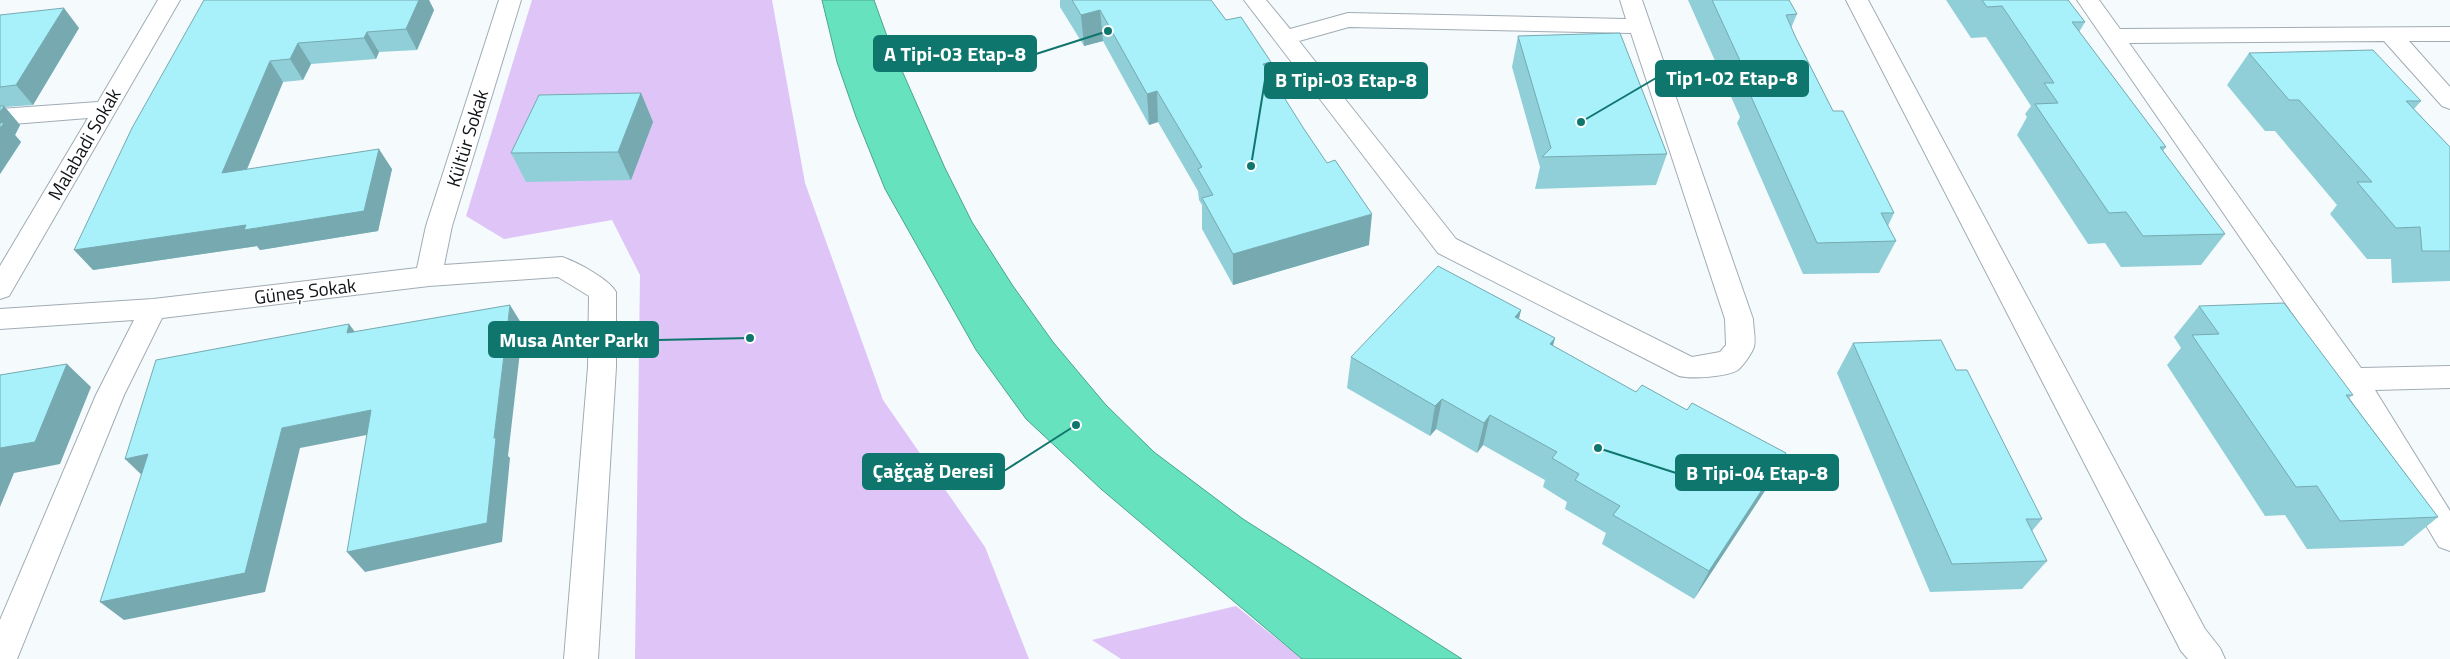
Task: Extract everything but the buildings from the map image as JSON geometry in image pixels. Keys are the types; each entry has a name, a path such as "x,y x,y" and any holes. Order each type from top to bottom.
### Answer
{"street":[{"name":"Malabadi Sokak","path":"0,288 169,0"},
{"name":"Kültür Sokak","path":"429,276 439,226 510,0"},
{"path":"1255,0 1447,246 1689,368 1728,362 1740,347 1739,319 1631,0"},
{"path":"1857,0 2193,640 2208,659"},
{"path":"2088,0 2353,379 2450,538"},
{"path":"1284,38 1348,20 1640,26"},
{"path":"2112,36 2450,34"},
{"path":"2391,35 2450,101"},
{"path":"0,117 104,109"},
{"name":"Güneş Sokak","path":"0,319 153,309 429,276 562,267 603,292 602,368 581,659"},
{"path":"0,659 110,395 153,309"},
{"path":"2353,379 2450,377"}],"shaded area":[{"path":"532,0 772,0 805,183 883,400 985,547 1029,659 635,659 640,275 612,220 504,239 466,216"},
{"path":"822,0 874,0 888,39 945,168 972,222 1013,286 1053,342 1106,405 1154,452 1243,519 1462,659 1302,659 1101,489 1026,419 976,350 885,189 856,117 837,62"},
{"path":"1236,606 1302,659 1121,659 1092,640"}],"place":[{"name":"A Tipi-03 Etap-8","path":"1108,31"},
{"name":"Tip1-02 Etap-8","path":"1581,122"},
{"name":"B Tipi-03 Etap-8","path":"1251,166"},
{"name":"Musa Anter Parkı","path":"750,338"},
{"name":"Çağçağ Deresi","path":"1076,425"},
{"name":"B Tipi-04 Etap-8","path":"1598,448"}]}
